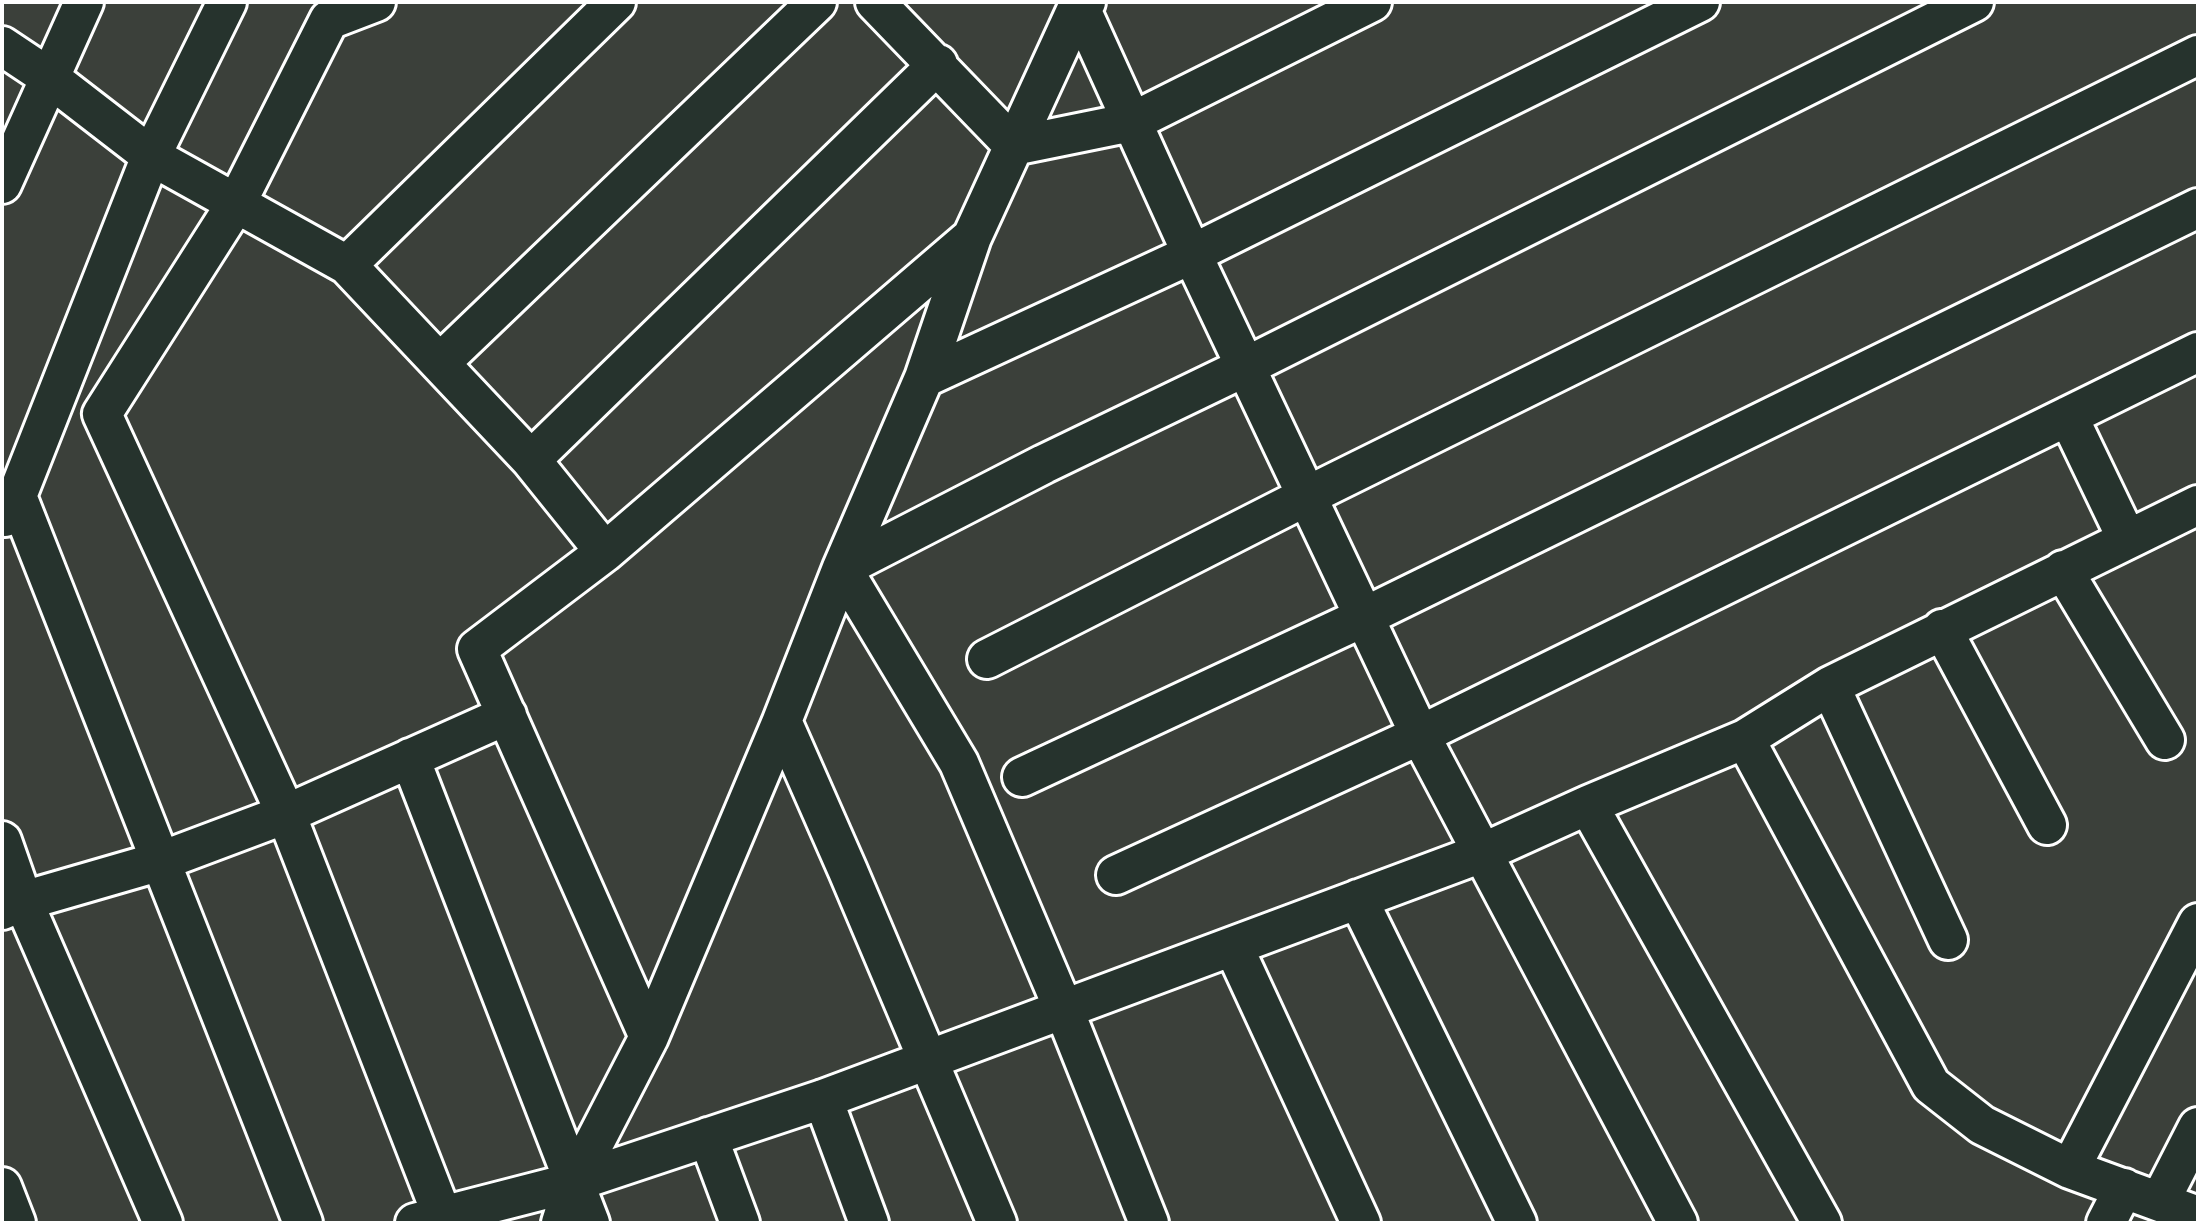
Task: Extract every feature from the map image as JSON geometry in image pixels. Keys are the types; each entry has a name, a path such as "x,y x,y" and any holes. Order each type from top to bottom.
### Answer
{"street":[{"path":"2,184 84,2"},
{"path":"227,2 151,156 9,509 161,861 303,1223"},
{"path":"376,2 329,20 237,202 102,414 286,814 429,1219 575,1182 822,1099 1482,853 1745,739 1830,686 2198,505"},
{"path":"347,264 616,2"},
{"path":"440,363 817,2"},
{"path":"876,2 1014,146"},
{"path":"1014,146 1132,122 1372,2"},
{"path":"924,378 1192,254 1700,2"},
{"path":"842,568 1044,464 1245,367 1974,2"},
{"path":"1082,3 1192,254 1420,734 1678,1223"},
{"path":"561,1223 575,1182 649,1037 782,721 842,568 924,378 972,237 1082,3"},
{"path":"2,46 50,78 151,156 347,264 530,460 605,552"},
{"path":"987,659 1307,496 2198,55"},
{"path":"530,460 938,64"},
{"path":"1022,777 1364,617 2198,208"},
{"path":"649,1037 477,649 605,552 972,237"},
{"path":"1116,875 1420,734 2198,352"},
{"path":"2068,416 2127,539"},
{"path":"842,568 959,763 1064,1010 1149,1223"},
{"path":"2063,570 2165,740"},
{"path":"1942,629 2047,825"},
{"path":"1830,686 1948,940"},
{"path":"12,906 161,861 286,814 507,715"},
{"path":"782,721 997,1223"},
{"path":"1745,739 1931,1085 1982,1125 2070,1169 2198,1216"},
{"path":"410,758 590,1223"},
{"path":"1588,805 1822,1223"},
{"path":"2,841 12,906 163,1223"},
{"path":"1358,899 1517,1223"},
{"path":"2070,1169 2198,923"},
{"path":"1234,947 1361,1223"},
{"path":"822,1099 869,1223"},
{"path":"2160,1201 2198,1127"},
{"path":"708,1137 740,1223"},
{"path":"2,1187 16,1223"},
{"path":"2106,1223 2124,1188"}]}
